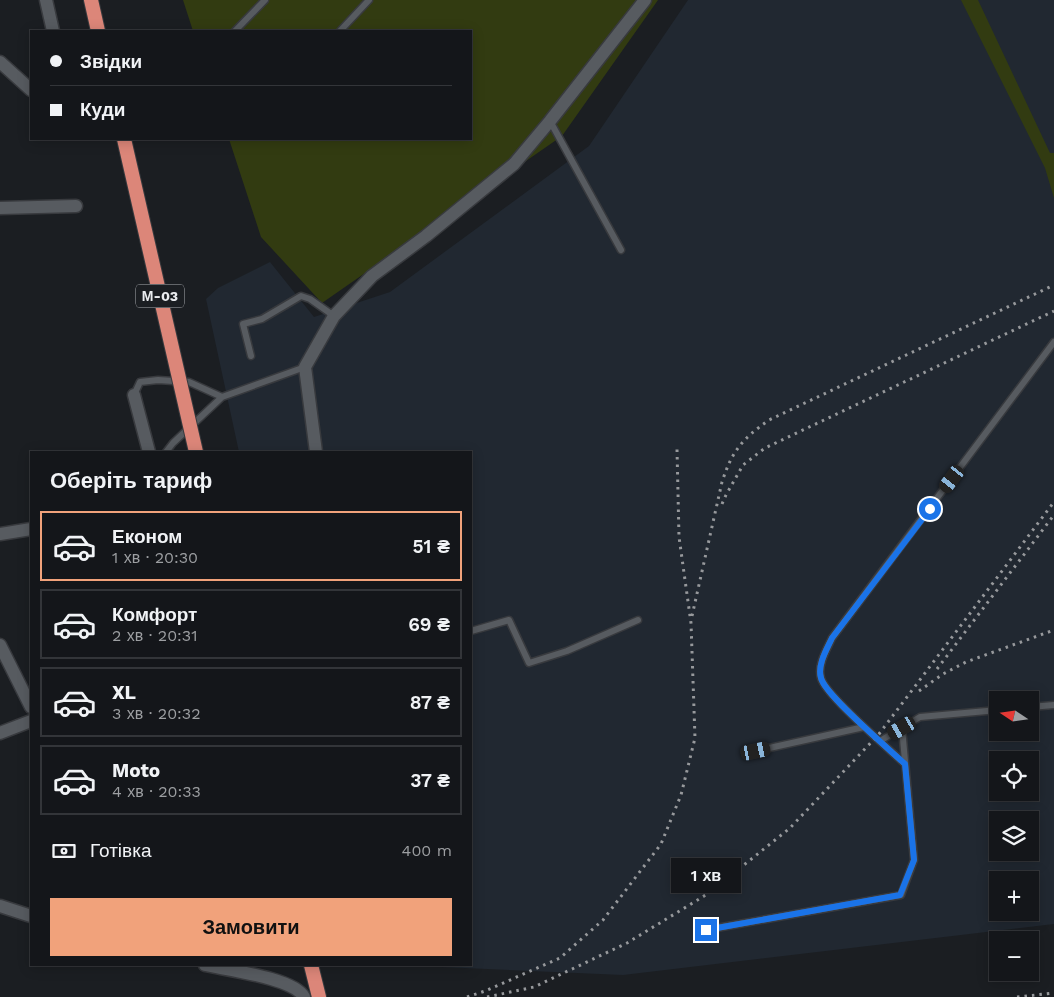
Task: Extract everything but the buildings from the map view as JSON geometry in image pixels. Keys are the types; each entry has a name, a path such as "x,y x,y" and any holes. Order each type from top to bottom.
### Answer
{"highway":[{"path":"91,0 98,30"},
{"name":"М-03","path":"124,140 196,451"},
{"path":"311,966 318,997"}],"street":[{"path":"46,0 53,30"},
{"path":"316,451 305,367 334,316 372,276 426,236 514,164 645,0"},
{"path":"0,62 30,89"},
{"path":"0,208 76,206"},
{"path":"134,395 149,451"},
{"path":"0,534 30,529"},
{"path":"0,645 30,704"},
{"path":"0,733 30,721"},
{"path":"0,906 30,916"},
{"path":"210,966 284,982 299,990 304,997"}],"lane":[{"path":"236,30 265,0"},
{"path":"341,30 369,0"},
{"path":"550,121 621,250"},
{"path":"251,356 243,324 262,319 301,296 310,299 334,316"},
{"path":"905,764 864,727 827,689 821,678 821,668 828,647 832,638 1054,342"},
{"path":"167,451 222,397 305,367"},
{"path":"134,395 140,382 158,380 189,382 222,397"},
{"path":"472,631 509,620 529,664 567,651 638,620"},
{"path":"1039,706 1054,705"},
{"path":"880,741 920,717 989,711"},
{"path":"756,751 864,727"},
{"path":"706,930 900,895 914,860 902,728"}],"shaded area":[{"path":"688,0 1054,0 1054,924 623,975 419,966 472,966 472,451 239,451 206,299 218,288 270,262 314,317 390,292 589,146"}],"green space":[{"path":"183,0 658,0 562,136 322,303 261,237 229,140 472,140 472,30 193,30"},
{"path":"961,0 978,0 1050,153 1054,153 1054,198 1045,168"}],"railway":[{"path":"692,616 722,482 734,454 752,433 769,420 1054,285"},
{"path":"722,504 743,465 765,448 1054,311"},
{"path":"467,997 560,958 603,920 661,844 681,795 695,738 691,623 679,537 677,449"},
{"path":"487,997 534,987 627,943 709,893 790,828 879,734 1054,502"},
{"path":"937,669 1054,515"},
{"path":"919,691 943,674 966,662 1054,630"},
{"path":"1017,997 1054,993"}],"route":[{"path":"706,930 900,895 914,860 905,764 864,727 827,689 821,678 821,668 824,655 832,638 930,509"}]}
